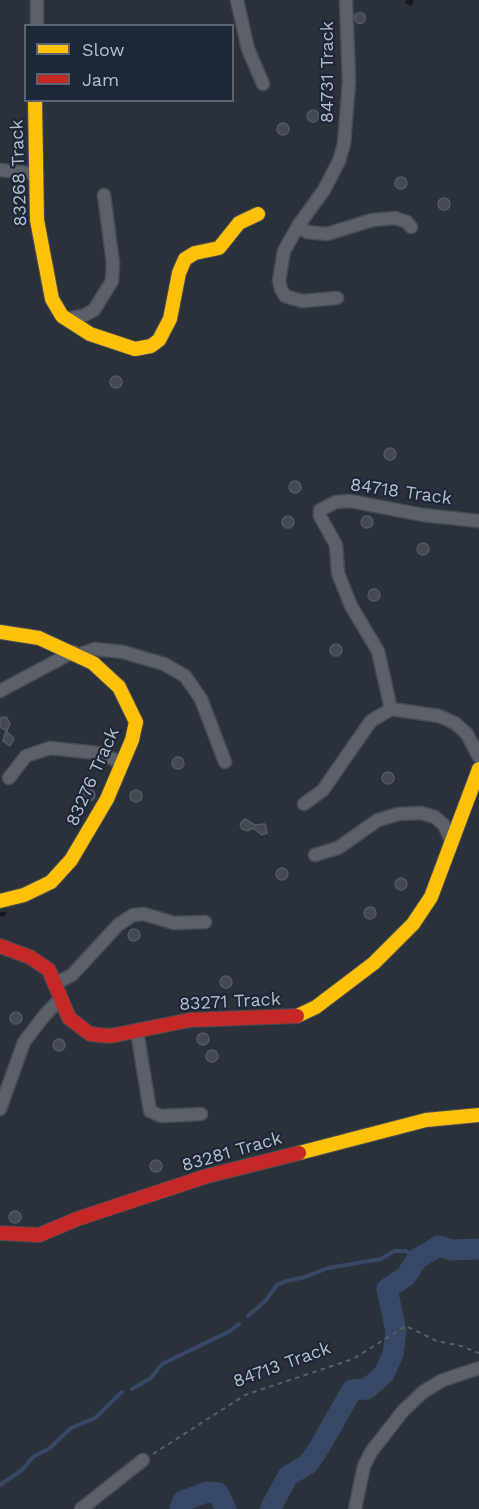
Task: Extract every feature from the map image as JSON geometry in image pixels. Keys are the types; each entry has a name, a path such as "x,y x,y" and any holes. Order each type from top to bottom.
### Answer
{"street":[{"path":"37,0 37,24"},
{"path":"237,0 248,48 263,84"},
{"name":"84731 Track","path":"337,298 302,301 285,296 279,280 284,250 324,190 339,161 344,144 349,93 346,0"},
{"name":"83268 Track","path":"35,102 38,232 52,298 65,319"},
{"path":"0,170 37,174"},
{"path":"65,319 83,316 94,310 112,281 113,263 104,195"},
{"path":"65,319 90,334 127,348 151,346 165,333 175,301 179,273 185,259 195,253 219,248 239,223 258,214"},
{"path":"298,226 307,232 327,234 372,220 395,218 407,222 411,227"},
{"name":"84718 Track","path":"391,709 378,651 347,598 338,573 336,545 320,516 320,510 336,502 350,501 423,515 479,521"},
{"name":"83276 Track","path":"0,632 32,636 75,653 112,678 134,713 135,732 107,799 84,842 62,872 38,889 0,901"},
{"path":"0,691 75,653 95,650 123,652 164,664 185,676 201,699 225,762"},
{"path":"304,804 323,790 371,721 391,709 439,716 455,723 467,734 479,757"},
{"path":"9,778 26,756 50,748 98,753 121,762"},
{"name":"83271 Track","path":"0,946 42,964 56,982 69,1018 90,1034 110,1036 190,1020 288,1018 316,1007 374,963 413,924 431,897 479,769"},
{"path":"315,855 338,848 378,820 398,814 428,814 444,825 452,843"},
{"path":"56,982 72,975 118,925 133,915 144,914 174,923 205,922"},
{"path":"0,1108 24,1042 61,998"},
{"path":"136,1031 150,1111 161,1116 201,1114"},
{"name":"83281 Track","path":"0,1233 18,1236 39,1235 78,1219 207,1176 426,1120 479,1115"},
{"path":"355,1509 367,1459 381,1437 403,1411 423,1392 443,1380 479,1368"},
{"path":"81,1509 143,1460"}],"path":[{"name":"84713 Track","path":"143,1460 244,1395 353,1359 406,1326 437,1341 479,1353"}],"building":[{"path":"360,12 366,18 360,24 354,18"},
{"path":"313,110 319,116 313,122 307,116"},
{"path":"283,123 289,129 283,135 277,129"},
{"path":"401,177 407,183 401,189 395,183"},
{"path":"444,198 450,204 444,210 438,204"},
{"path":"116,376 122,382 116,388 110,382"},
{"path":"390,448 396,454 390,460 384,454"},
{"path":"295,481 301,487 295,493 289,487"},
{"path":"288,516 294,522 288,528 282,522"},
{"path":"367,516 373,522 367,528 361,522"},
{"path":"423,543 429,549 423,555 417,549"},
{"path":"374,589 380,595 374,601 368,595"},
{"path":"336,644 342,650 336,656 330,650"},
{"path":"6,717 10,723 7,731 0,727 0,718"},
{"path":"6,731 14,738 10,746 3,741"},
{"path":"178,757 184,763 178,769 172,763"},
{"path":"388,772 394,778 388,784 382,778"},
{"path":"89,789 95,795 89,801 83,795"},
{"path":"136,790 142,796 136,802 130,796"},
{"path":"245,819 255,825 265,824 267,833 262,835 253,828 248,831 242,829 240,824"},
{"path":"282,868 288,874 282,880 276,874"},
{"path":"401,878 407,884 401,890 395,884"},
{"path":"370,907 376,913 370,919 364,913"},
{"path":"134,929 140,935 134,941 128,935"},
{"path":"226,976 232,982 226,988 220,982"},
{"path":"16,1012 22,1018 16,1024 10,1018"},
{"path":"203,1033 209,1039 203,1045 197,1039"},
{"path":"59,1039 65,1045 59,1051 53,1045"},
{"path":"214,1050 218,1056 214,1062 210,1062 206,1054"},
{"path":"156,1160 162,1166 156,1172 150,1166"},
{"path":"15,1211 21,1217 15,1223 9,1217"}],"waterway":[{"path":"270,1509 288,1476 308,1464 352,1390 367,1389 384,1374 393,1354 396,1331 387,1289 406,1276 417,1259 439,1246 452,1250 479,1249"},
{"path":"248,1316 266,1300 277,1285 286,1281 328,1268 381,1259 394,1251 406,1251 417,1259"},
{"path":"132,1389 151,1378 162,1364 230,1331 239,1324"},
{"path":"0,1485 22,1470 33,1457 50,1448 71,1428 95,1418 122,1392"},
{"path":"180,1509 183,1501 207,1492 218,1493 226,1509"}],"traffic: slow":[{"path":"35,102 37,220 52,299 62,316 90,334 135,349 151,346 159,340 170,319 179,273 185,259 195,253 219,248 239,223 258,214"},
{"path":"0,632 39,638 93,663 119,687 136,722 132,740 107,799 71,860 51,882 24,895 0,901"},
{"path":"297,1016 316,1007 374,963 413,924 431,897 479,769"},
{"path":"299,1153 426,1120 479,1115"}],"traffic: jam":[{"path":"0,946 30,957 49,970 69,1018 90,1034 110,1036 190,1020 297,1016"},
{"path":"0,1233 39,1235 77,1219 207,1176 299,1153"}]}
